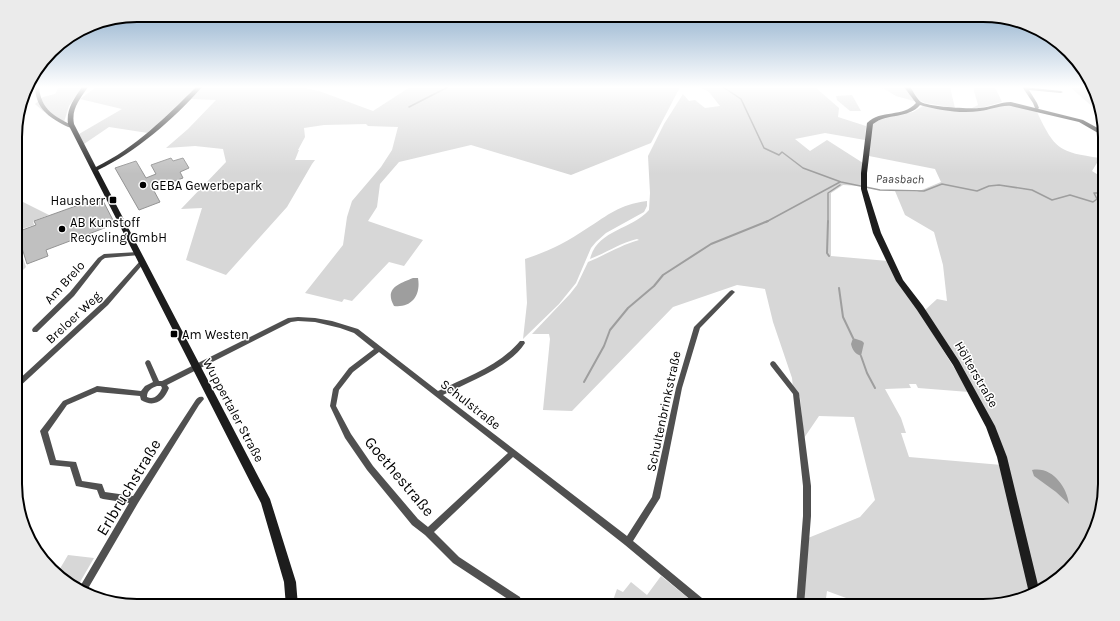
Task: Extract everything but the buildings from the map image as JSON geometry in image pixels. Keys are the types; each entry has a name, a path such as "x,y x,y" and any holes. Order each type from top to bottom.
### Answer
{"street":[{"path":"51,116 72,127"},
{"name":"Wuppertaler Straße","path":"70,116 72,127 266,502 290,582 291,599"},
{"path":"94,170 119,158 169,116"},
{"name":"Hölterstraße","path":"887,116 877,118 870,123 864,187 877,233 900,281 920,308 956,363 990,426 1002,457 1033,587"},
{"path":"1058,116 1081,122 1098,131"},
{"name":"Am Brelo","path":"35,330 72,294 104,256 138,254"},
{"name":"Breloer Weg","path":"22,380 101,308 142,262"},
{"name":"Schultenbrinkstraße","path":"628,542 656,498 679,388 697,326 732,292"},
{"name":"Schulstraße","path":"196,368 282,323 297,318 329,323 356,331 628,542 697,599"},
{"path":"439,394 507,359 522,343"},
{"name":"Goethestraße","path":"378,349 351,370 336,389 333,406 348,436 372,470 415,522 428,532 456,560 515,599"},
{"path":"142,394 142,398 146,401 153,401 160,398 166,388 160,384 148,363"},
{"path":"773,364 796,393 807,486 807,516 801,599"},
{"path":"142,394 151,385 160,384 196,368"},
{"path":"135,500 103,495 98,487 80,484 73,464 53,463 44,430 65,403 97,389 142,394"},
{"name":"Erlbruchstraße","path":"85,586 135,500 201,399"},
{"path":"428,532 514,453"}],"shaded area":[{"path":"53,116 66,116 64,122"},
{"path":"110,116 166,116 148,133 109,127 84,144 79,134"},
{"path":"201,116 665,116 651,143 571,175 471,145 399,162 380,184 377,207 368,221 423,240 404,266 389,262 352,301 344,299 342,302 305,293 343,245 347,217 352,201 381,167 392,150 398,127 368,126 366,124 324,125 304,128 305,137 298,150 295,160 315,160 287,207 226,275 186,260 202,208 181,209 226,162 223,149 195,146 166,148"},
{"path":"669,116 838,116 866,126 865,140 825,133 795,139 810,151 827,140 863,163 862,186 843,185 831,193 831,256 888,261 969,392 918,388 916,384 909,384 911,388 885,389 901,418 906,433 901,433 909,457 1002,465 1030,589 1005,597 990,599 849,599 827,591 826,599 804,599 808,538 860,517 875,500 854,417 819,416 804,438 800,397 793,388 792,378 773,322 765,289 737,285 673,307 572,411 543,410 550,339 549,334 532,334 577,285 588,262 619,247 639,240 637,239 625,243 590,259 594,249 607,236 642,217 649,210 650,193 648,156"},
{"path":"1039,116 1054,142 1060,147 1075,154 1098,158 1098,161 1092,171 1098,175 1098,491 1096,506 1089,528 1079,548 1059,570 1047,580 1037,585 1005,457 924,311 937,299 947,301 943,265 934,232 905,215 895,191 917,192 941,182 935,169 869,156 872,124 885,117"},
{"path":"647,201 647,206 644,212 606,233 596,242 591,248 576,283 559,304 523,339 527,303 525,259 549,250 579,234 621,208"},
{"path":"22,202 49,215 33,221 34,225 22,229"},
{"path":"22,255 26,267 22,271"},
{"path":"413,278 418,278 419,284 414,299 406,305 394,306 391,300 391,295 394,288"},
{"path":"853,338 864,343 861,356 855,353 852,348 851,344"},
{"path":"1032,470 1046,471 1057,479 1068,497 1069,504 1056,492 1034,476"},
{"path":"68,555 94,558 79,583 60,569"},
{"path":"661,576 689,599 613,599 617,589 623,592 631,582 647,595"}],"waterway":[{"name":"Paasbach","path":"749,116 764,148 779,155 782,152 803,168 841,182 880,190 924,191 942,184 977,191 989,186 999,185 1032,190 1052,200 1070,195 1093,202 1097,199 1094,193 1098,193"},
{"path":"767,221 840,182"},
{"path":"828,221 828,193 840,185"},
{"path":"584,382 604,346 610,330 628,308 654,286 663,275 711,244 767,221"},
{"path":"828,221 827,253 829,256"},
{"path":"839,288 843,317 853,338"},
{"path":"861,356 867,373 875,388"}],"place":[{"name":"GEBA Gewerbepark","path":"143,185"},
{"name":"Hausherr","path":"113,200"},
{"name":"AB Kunstoff Recycling GmbH","path":"62,229"},
{"name":"Am Westen","path":"174,334"}]}
